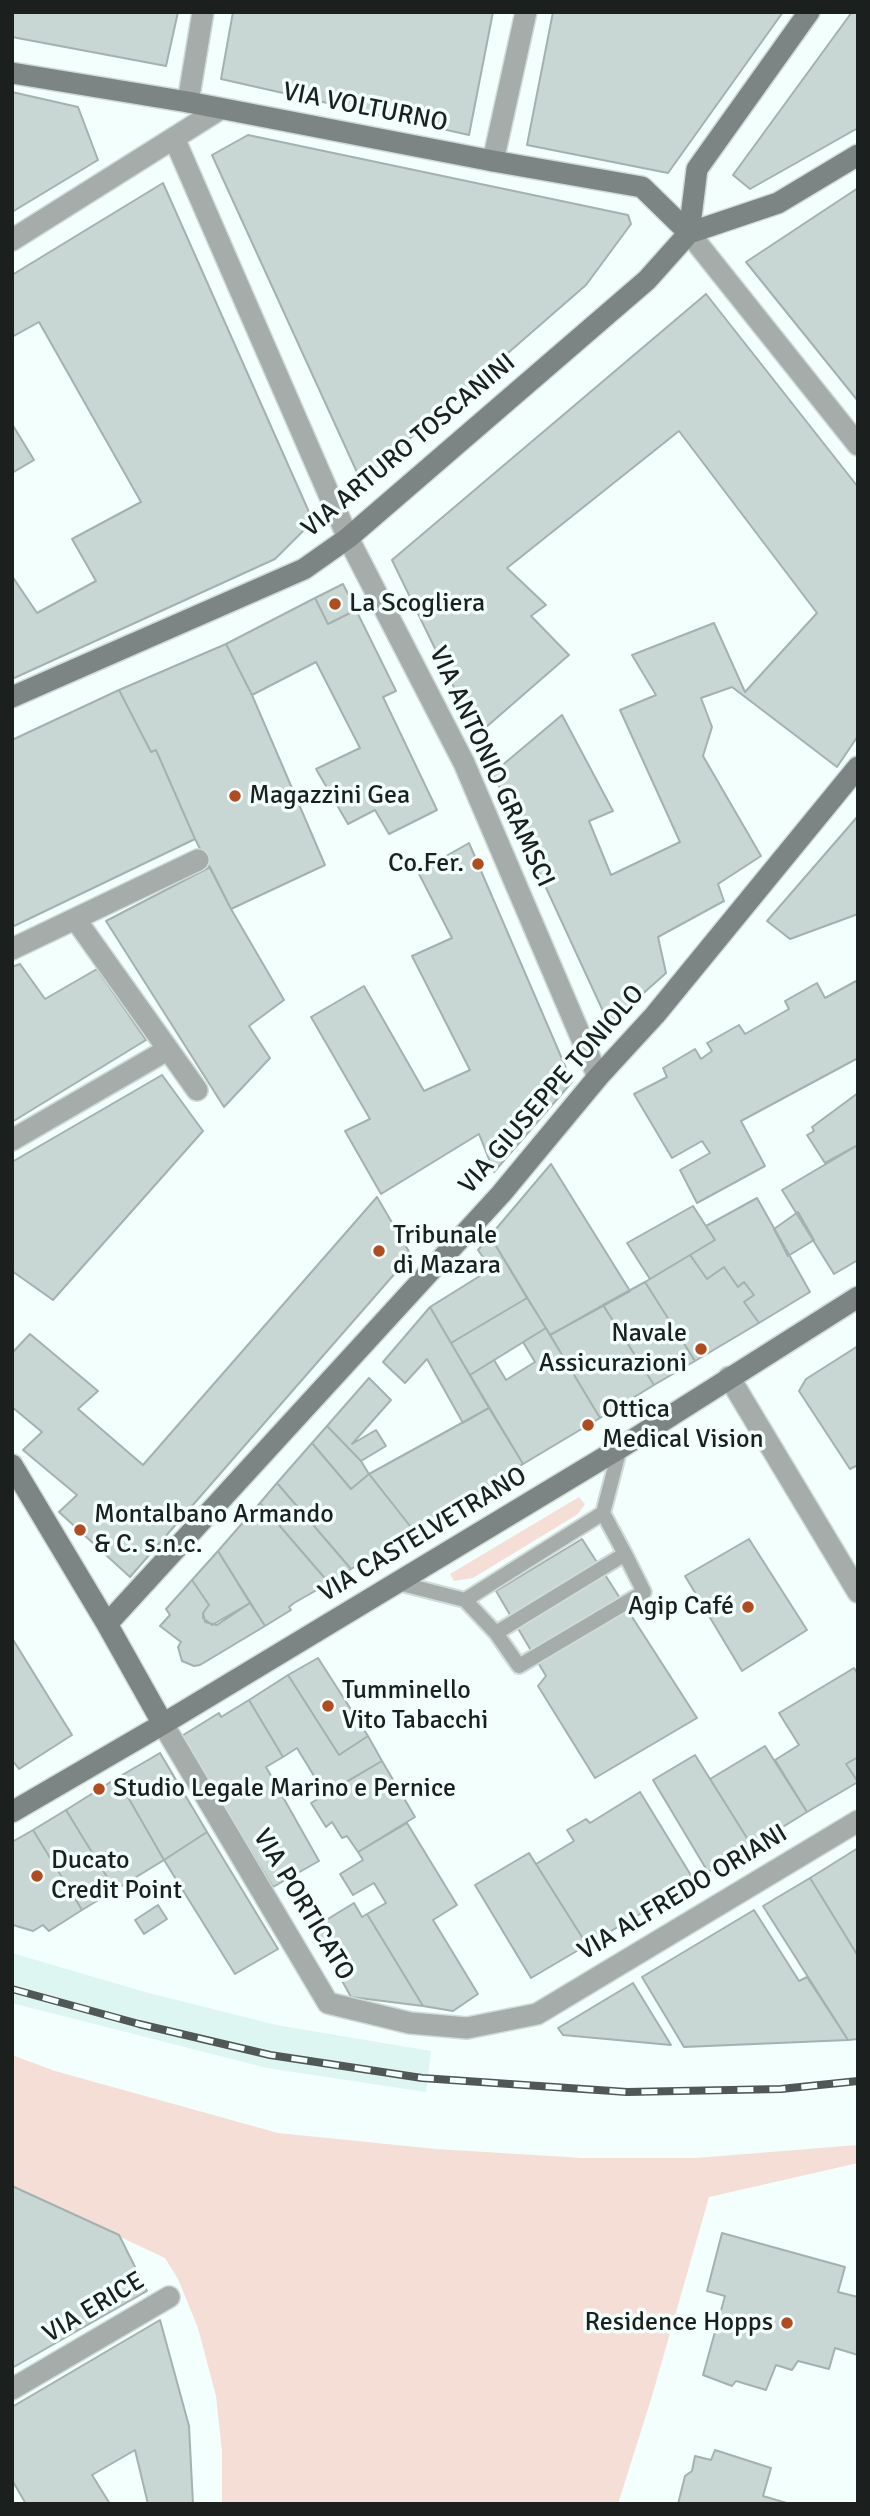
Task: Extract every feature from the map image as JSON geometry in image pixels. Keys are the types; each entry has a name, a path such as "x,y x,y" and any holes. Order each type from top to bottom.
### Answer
{"street":[{"path":"188,102 204,12"},
{"path":"494,161 526,12"},
{"path":"809,12 697,169 689,233 858,445"},
{"name":"VIA VOLTURNO","path":"12,73 188,102 642,187 689,233"},
{"path":"12,240 219,109"},
{"name":"VIA ANTONIO GRAMSCI","path":"174,138 348,538 464,763 598,1077"},
{"path":"689,233 778,203 858,155"},
{"name":"VIA ARTURO TOSCANINI","path":"12,697 304,569 348,538 647,280 689,233"},
{"name":"VIA GIUSEPPE TONIOLO","path":"107,1624 501,1194 663,1004 858,767"},
{"path":"12,949 198,860"},
{"path":"76,920 197,1090"},
{"path":"12,1140 167,1050"},
{"name":"VIA CASTELVETRANO","path":"12,1812 620,1448 858,1297"},
{"path":"729,1377 858,1592"},
{"path":"12,1465 163,1724"},
{"name":"VIA PORTICATO","path":"163,1724 328,2003 410,2023 467,2028 537,2014"},
{"name":"VIA ALFREDO ORIANI","path":"537,2014 858,1821"},
{"name":"VIA ERICE","path":"12,2389 169,2297"}],"lane":[{"path":"398,1583 465,1600 496,1633 519,1666 644,1592 603,1513 620,1448"},
{"path":"465,1600 603,1513"},
{"path":"496,1633 625,1554"}],"shaded area":[{"path":"579,1497 585,1504 578,1514 473,1578 454,1581 450,1574"},
{"path":"12,1953 145,1992 276,2025 431,2051 426,2092 267,2068 12,2003"},
{"path":"12,2055 55,2071 278,2133 436,2149 582,2158 696,2158 858,2145 858,2163 709,2197 618,2504 222,2504 222,2451 216,2396 198,2328 178,2279 165,2258 12,2186"}],"building":[{"path":"12,12 178,12 166,66 12,37"},
{"path":"233,12 493,12 469,135 221,79"},
{"path":"553,12 783,12 668,173 527,145"},
{"path":"852,12 858,12 858,128 750,189 733,175"},
{"path":"12,92 78,107 98,160 12,212"},
{"path":"248,135 628,215 631,224 586,285 361,481 212,155"},
{"path":"163,183 313,521 275,559 12,679 12,576 37,613 96,581 72,539 141,502 39,322 12,337 12,275"},
{"path":"858,188 858,401 746,262"},
{"path":"706,294 858,487 858,736 837,767 732,687 701,698 712,727 703,756 761,856 718,884 724,901 658,937 666,973 609,1024 493,773 562,715 613,811 589,821 611,875 680,842 620,710 656,695 632,655 714,623 745,692 817,613 679,431 507,568 546,605 531,616 569,655 477,735 392,560"},
{"path":"12,424 34,460 12,473"},
{"name":"La Scogliera","path":"343,584 356,610 328,624 315,598"},
{"path":"315,598 328,624 356,610 396,691 383,697 437,810 389,834 375,810 348,824 316,769 360,748 316,662 252,695 226,644"},
{"name":"Magazzini Gea","path":"226,644 252,695 325,865 231,909 195,839 156,750 151,752 119,690"},
{"path":"119,690 151,752 156,750 195,839 12,927 12,740"},
{"path":"858,816 858,914 790,939 767,921"},
{"path":"469,843 572,1082 494,1172 479,1134 381,1194 345,1131 370,1119 311,1017 364,986 424,1091 470,1070 412,956 452,938 418,872"},
{"path":"210,867 284,1000 249,1026 270,1058 224,1107 106,921"},
{"path":"20,964 45,999 97,969 146,1040 12,1122 12,967"},
{"path":"858,980 858,1058 741,1121 765,1166 697,1203 680,1170 710,1153 702,1141 672,1158 634,1094 667,1077 663,1068 695,1049 701,1059 712,1051 707,1043 739,1025 745,1034 789,1009 785,1001 817,983 825,998"},
{"path":"162,1075 203,1131 53,1300 12,1271 12,1162"},
{"path":"858,1093 858,1145 825,1163 807,1135 814,1131 812,1127"},
{"path":"858,1145 858,1260 834,1274 782,1190"},
{"path":"551,1164 630,1291 550,1335 490,1236"},
{"path":"377,1197 411,1255 130,1577 59,1512 77,1495 23,1450 42,1432 12,1407 12,1353 30,1334 98,1391 78,1409 143,1465"},
{"path":"757,1198 810,1292 759,1323 744,1302 754,1295 744,1282 738,1287 724,1267 707,1279 690,1255 715,1240 706,1226"},
{"path":"693,1206 715,1240 650,1279 627,1243"},
{"path":"798,1212 814,1240 788,1256 774,1229"},
{"path":"490,1236 527,1298 451,1343 430,1307 491,1269 478,1250"},
{"path":"690,1255 707,1279 724,1267 738,1287 744,1282 754,1295 744,1302 759,1323 695,1361 645,1282"},
{"path":"645,1282 695,1361 654,1385 603,1305"},
{"path":"527,1298 546,1328 470,1375 451,1343"},
{"path":"603,1305 654,1385 600,1418 550,1335"},
{"path":"430,1307 489,1408 463,1423 427,1359 405,1383 383,1362"},
{"path":"546,1328 600,1418 523,1464 470,1375 494,1360 506,1380 535,1362 523,1342"},
{"path":"858,1346 858,1465 850,1469 799,1391 806,1379"},
{"path":"369,1378 391,1400 352,1444 376,1430 386,1446 361,1461 327,1426"},
{"path":"489,1408 523,1464 414,1531 369,1474"},
{"path":"327,1426 361,1461 369,1474 351,1489 312,1443"},
{"path":"312,1443 351,1489 369,1474 414,1531 351,1569 277,1483"},
{"path":"277,1483 351,1569 329,1583 260,1503"},
{"path":"260,1503 329,1583 294,1603 289,1607 291,1610 265,1626 218,1551"},
{"path":"582,1539 697,1718 595,1778 538,1686 546,1676 496,1591"},
{"name":"Agip Café","path":"749,1539 807,1630 742,1671 685,1576"},
{"path":"218,1551 250,1603 212,1625 203,1618 209,1605 192,1580"},
{"path":"192,1580 209,1605 203,1613 205,1622 217,1625 250,1603 265,1626 200,1665 194,1666 182,1661 178,1647 181,1642 160,1626 170,1615 166,1609"},
{"path":"12,1638 72,1735 19,1769 12,1760"},
{"name":"Tumminello Vito Tabacchi","path":"318,1658 368,1736 339,1755 288,1675"},
{"path":"854,1668 858,1674 858,1757 846,1764 858,1782 807,1812 775,1760 799,1745 779,1713"},
{"path":"288,1675 339,1755 368,1736 382,1761 325,1794 297,1748 283,1757 249,1700"},
{"path":"249,1700 283,1757 266,1767 319,1861 273,1887 180,1737 219,1713 221,1717"},
{"path":"765,1746 807,1812 752,1846 710,1779"},
{"path":"160,1753 207,1832 164,1860 117,1778"},
{"path":"695,1755 752,1846 708,1872 653,1780"},
{"path":"858,1757 858,1782 846,1764"},
{"path":"382,1761 415,1817 358,1852 347,1836 342,1838 332,1822 326,1827 311,1803"},
{"path":"117,1778 164,1860 115,1890 66,1810"},
{"path":"640,1792 695,1882 587,1945 536,1864 574,1841 567,1830 586,1819 590,1823"},
{"path":"66,1810 115,1890 82,1910 33,1830"},
{"path":"407,1823 457,1905 433,1920 478,1994 453,2011 423,2006 367,1914 386,1903 374,1883 353,1895 340,1874 363,1860 358,1852"},
{"name":"Ducato Credit Point","path":"33,1830 82,1910 49,1931 43,1925 33,1931 12,1923 12,1842"},
{"path":"207,1832 278,1949 235,1974 164,1860"},
{"path":"858,1848 858,1956 810,1878"},
{"path":"529,1853 587,1945 531,1978 475,1885"},
{"path":"810,1878 858,1956 858,2039 848,2040 763,1906"},
{"path":"354,1903 362,1917 367,1914 423,2006 351,1997 313,1928"},
{"path":"158,1905 167,1919 144,1934 135,1920"},
{"path":"754,1910 799,1981 807,1977 848,2040 684,2047 642,1977"},
{"path":"633,1983 671,2045 563,2035 558,2028"},
{"path":"12,2186 119,2235 147,2291 12,2368"},
{"name":"Residence Hopps","path":"722,2233 845,2267 838,2292 858,2297 858,2355 835,2348 829,2369 798,2361 792,2370 776,2365 766,2390 736,2381 732,2386 703,2375 725,2296 707,2291"},
{"path":"160,2320 189,2426 193,2504 148,2504 135,2450 92,2475 110,2504 26,2504 12,2480 12,2407"},
{"path":"715,2450 771,2468 763,2496 790,2504 678,2504 685,2476 692,2471 695,2456 711,2460"}],"railway":[{"path":"12,1989 139,2024 270,2055 422,2078 627,2092 781,2089 858,2081"}],"place":[{"name":"La Scogliera","path":"335,604"},
{"name":"Magazzini Gea","path":"235,796"},
{"name":"Co.Fer.","path":"478,864"},
{"name":"Tribunale di Mazara","path":"379,1251"},
{"name":"Navale Assicurazioni","path":"701,1349"},
{"name":"Ottica Medical Vision","path":"588,1425"},
{"name":"Montalbano Armando & C. s.n.c.","path":"80,1530"},
{"name":"Agip Café","path":"748,1607"},
{"name":"Tumminello Vito Tabacchi","path":"328,1706"},
{"name":"Studio Legale Marino e Pernice","path":"99,1789"},
{"name":"Ducato Credit Point","path":"37,1876"},
{"name":"Residence Hopps","path":"787,2323"}]}
